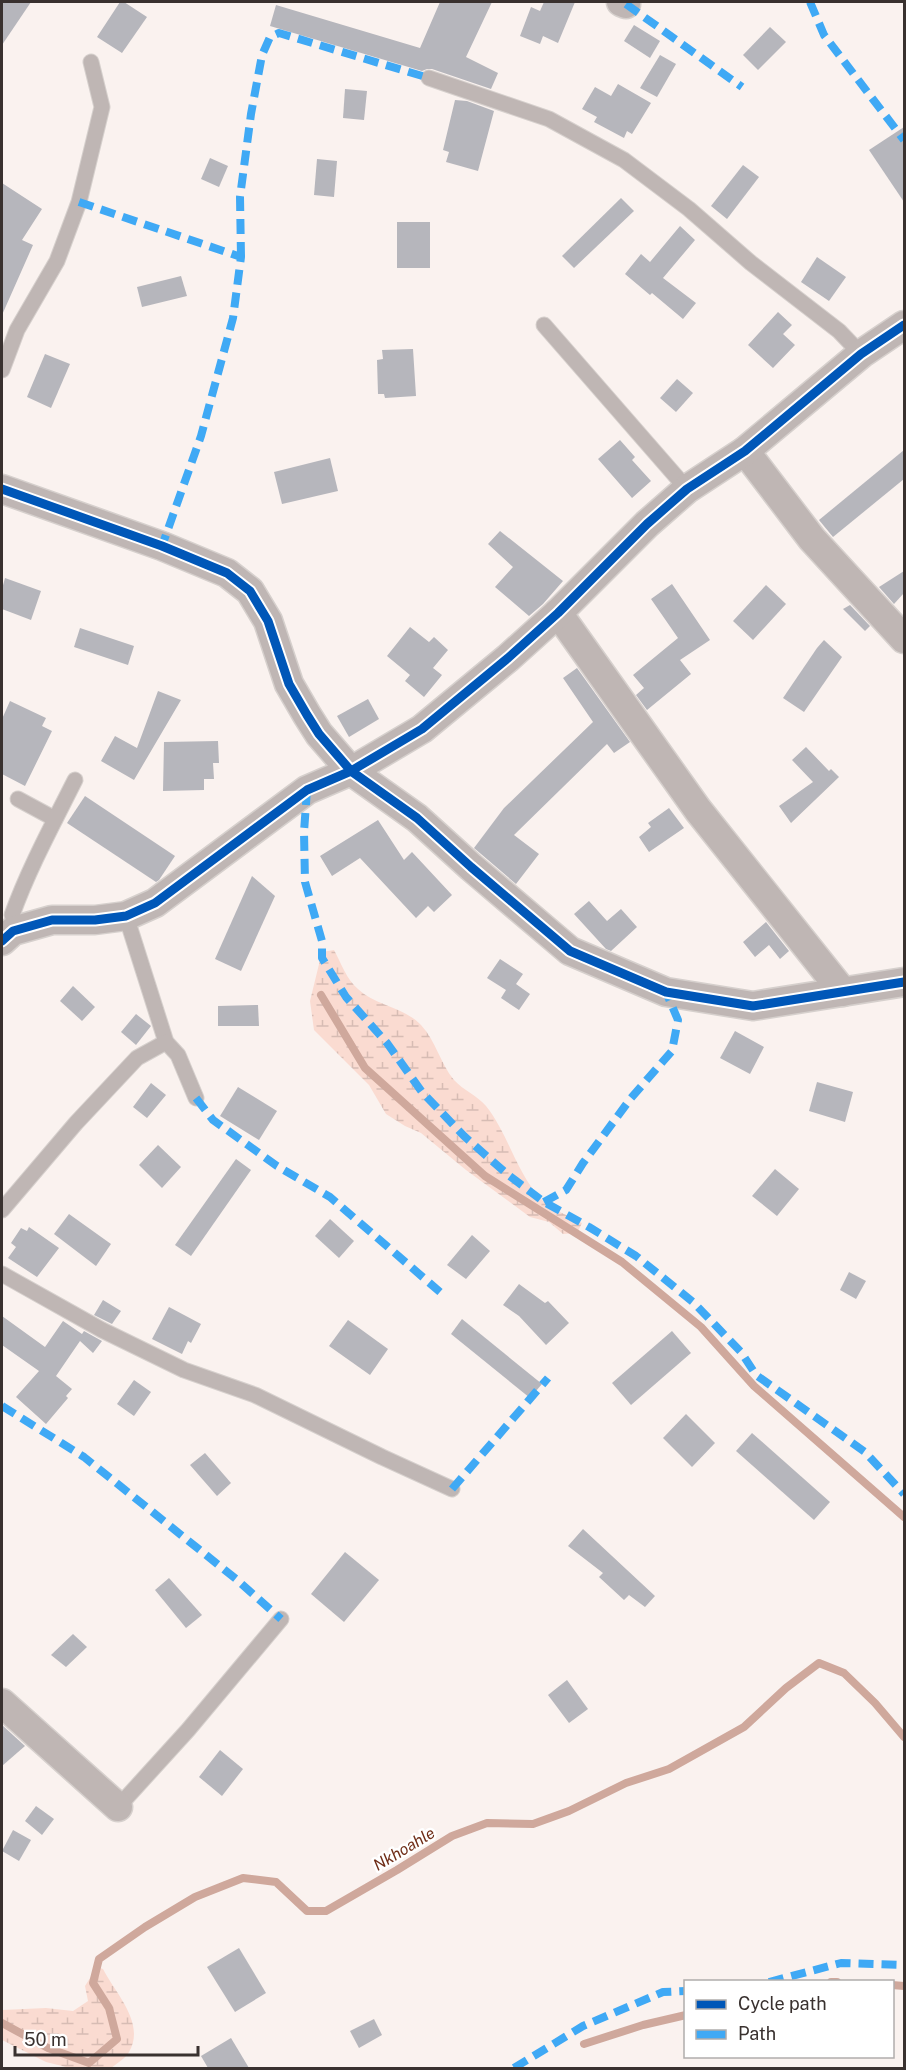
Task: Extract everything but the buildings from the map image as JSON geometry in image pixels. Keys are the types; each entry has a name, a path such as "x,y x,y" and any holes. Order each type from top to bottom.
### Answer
{"street":[{"path":"10,935 52,920 96,920 126,916 155,903 307,790 351,771 422,729 558,613 687,489 745,452 861,354 904,325"},
{"path":"745,452 812,538 904,639"},
{"path":"2,489 162,546 227,573 250,591 267,621 289,684 319,734 351,771 417,818 570,951 666,992 753,1006 904,982"},
{"path":"558,613 698,810 843,992"},
{"path":"2,1702 118,1807"}],"lane":[{"path":"2,370 17,330 57,261 79,202 102,107 91,62"},
{"path":"429,78 549,119 624,160 689,208 751,263 839,331 861,354"},
{"path":"544,325 687,489"},
{"path":"10,935 12,915 75,780"},
{"path":"18,799 55,819"},
{"path":"126,916 166,1042 178,1055 196,1098"},
{"path":"2,1210 75,1123 137,1058 166,1042"},
{"path":"2,1274 102,1330 184,1370 255,1395 382,1457 452,1488"},
{"path":"118,1807 188,1730 280,1619"}],"green space":[{"path":"334,950 347,976 358,989 365,995 407,1014 421,1025 431,1038 454,1080 483,1102 494,1117 533,1189 551,1207 582,1223 577,1233 563,1234 549,1222 530,1217 466,1170 421,1133 386,1114 369,1085 314,1030 310,1001 322,952"},
{"path":"97,1967 103,1969 121,1998 134,2030 129,2052 121,2061 111,2068 70,2068 46,2062 2,2040 2,2010 46,2008 73,2011 88,2001 85,1986"}],"waterway":[{"path":"321,995 365,1068 485,1176 622,1262 701,1327 754,1386 904,1517"},
{"name":"Nkhoahle","path":"2,2023 48,2048 89,2063 117,2039 109,2008 93,1983 99,1959 145,1927 195,1897 243,1878 276,1882 307,1911 326,1911 452,1836 487,1823 533,1824 569,1811 626,1783 669,1769 744,1727 786,1688 819,1663 844,1673 875,1703 904,1737"},
{"path":"894,1985 904,1986"},
{"path":"584,2044 643,2025 684,2015"}],"marked path":[{"path":"810,2 824,35 904,140"},
{"path":"626,4 742,87"},
{"path":"241,257 240,197 251,114 262,55 270,37 279,33 429,78"},
{"path":"79,202 241,257 233,318 201,436 162,546"},
{"path":"307,790 304,832 305,882 322,941 322,958 346,997 387,1043 422,1092 464,1136 507,1174 544,1202 636,1256 693,1302 741,1352 756,1375 865,1452 904,1494"},
{"path":"544,1202 566,1190 631,1098 672,1051 678,1020 666,992"},
{"path":"196,1098 213,1120 277,1166 330,1197 440,1292"},
{"path":"452,1489 548,1378"},
{"path":"2,1406 84,1457 236,1579 281,1619"},
{"path":"777,1980 841,1963 904,1965"},
{"path":"514,2068 583,2026 663,1992 684,1991"}],"cycle path":[{"path":"2,941 13,931 52,920 95,920 126,916 155,903 307,790 351,771 422,729 558,613 647,524 687,489 745,451 861,354 904,325"},
{"path":"2,489 162,546 227,573 250,591 268,621 289,684 319,734 351,771 417,818 570,951 666,992 753,1006 904,982"}]}
